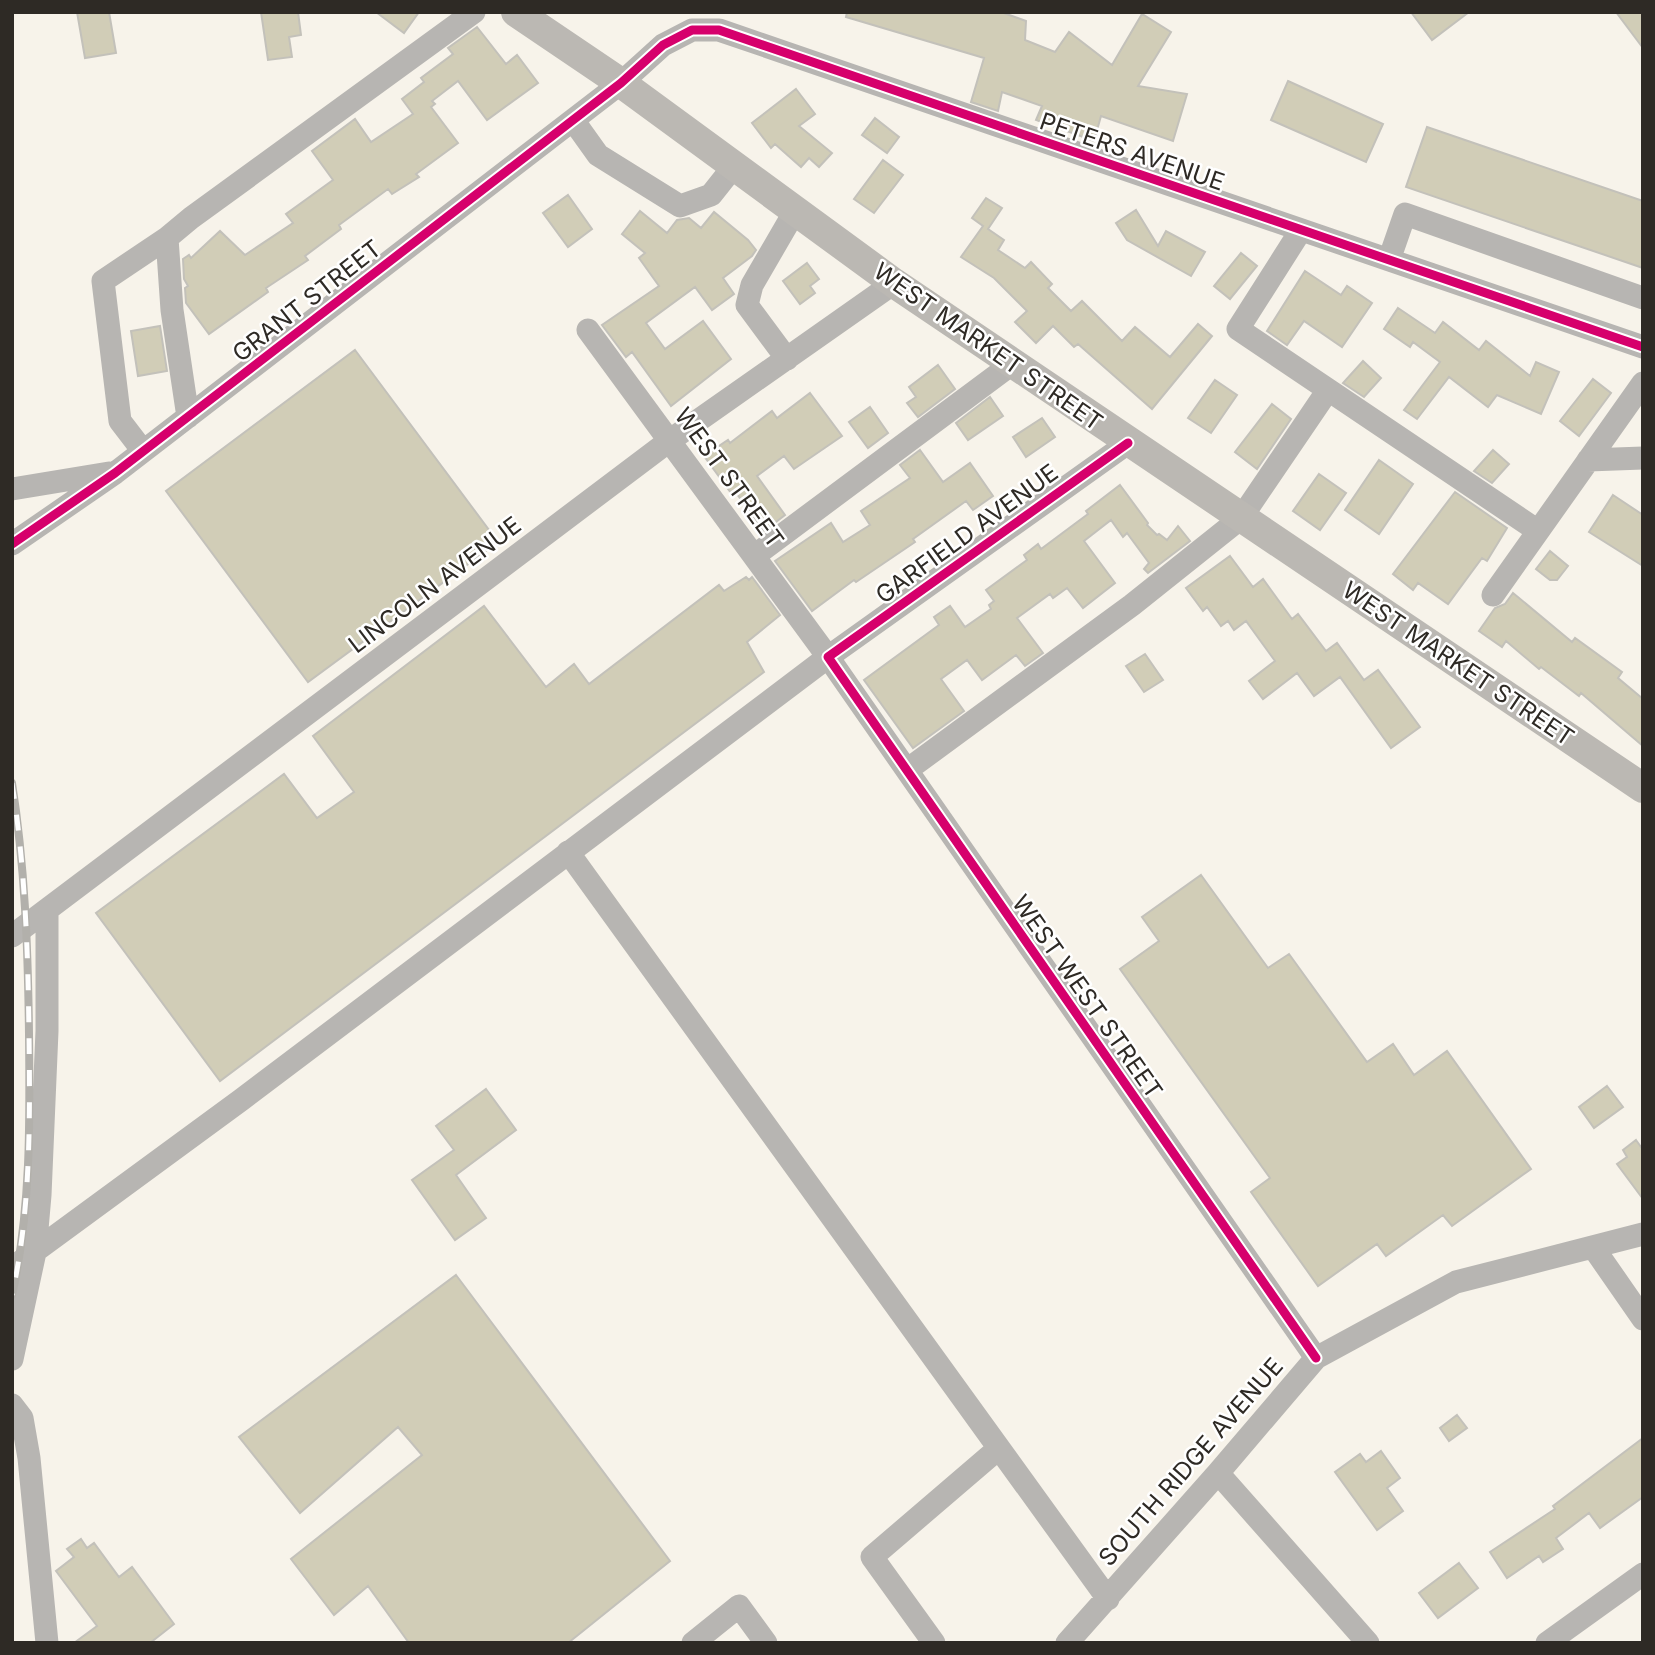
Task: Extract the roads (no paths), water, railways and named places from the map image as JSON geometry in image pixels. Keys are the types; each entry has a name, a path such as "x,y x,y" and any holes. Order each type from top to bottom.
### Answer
{"main road":[{"name":"WEST MARKET STREET","path":"516,12 621,83 894,284 1643,788"}],"street":[{"path":"143,451 120,421 103,281 167,239 191,218 474,12"},
{"name":"PETERS AVENUE","path":"621,83 663,45 708,21 719,30 1643,347"},
{"name":"GRANT STREET","path":"12,544 143,451 621,83"},
{"path":"573,120 598,155 680,206 711,195 734,166"},
{"path":"787,359 747,305 751,285 796,211"},
{"path":"1389,260 1405,215 1643,298"},
{"path":"1301,230 1238,329 1538,531"},
{"path":"167,239 172,310 187,417"},
{"name":"LINCOLN AVENUE","path":"12,936 669,441 894,284"},
{"name":"WEST STREET","path":"588,330 828,657"},
{"path":"754,556 1013,364"},
{"path":"1493,595 1643,383"},
{"path":"907,770 1132,605 1241,518 1328,390"},
{"name":"GARFIELD AVENUE","path":"35,1252 828,657 1128,443"},
{"path":"1588,460 1643,458"},
{"path":"12,489 115,472"},
{"name":"WEST WEST STREET","path":"828,657 1316,1358"},
{"path":"568,852 1108,1599"},
{"path":"12,1359 35,1252 47,1031 47,910"},
{"name":"SOUTH RIDGE AVENUE","path":"1067,1643 1316,1358 1457,1282 1643,1234"},
{"path":"1593,1247 1643,1319"},
{"path":"12,1268 35,1252"},
{"path":"12,1455 17,1412"},
{"path":"17,1412 29,1458 47,1643"},
{"path":"934,1643 872,1557 998,1449"},
{"path":"1218,1473 1368,1643"},
{"path":"1547,1643 1643,1574"},
{"path":"693,1643 739,1606 766,1643"}],"railway":[{"path":"12,783 25,908 29,1003 28,1165 23,1230 12,1295"}]}
